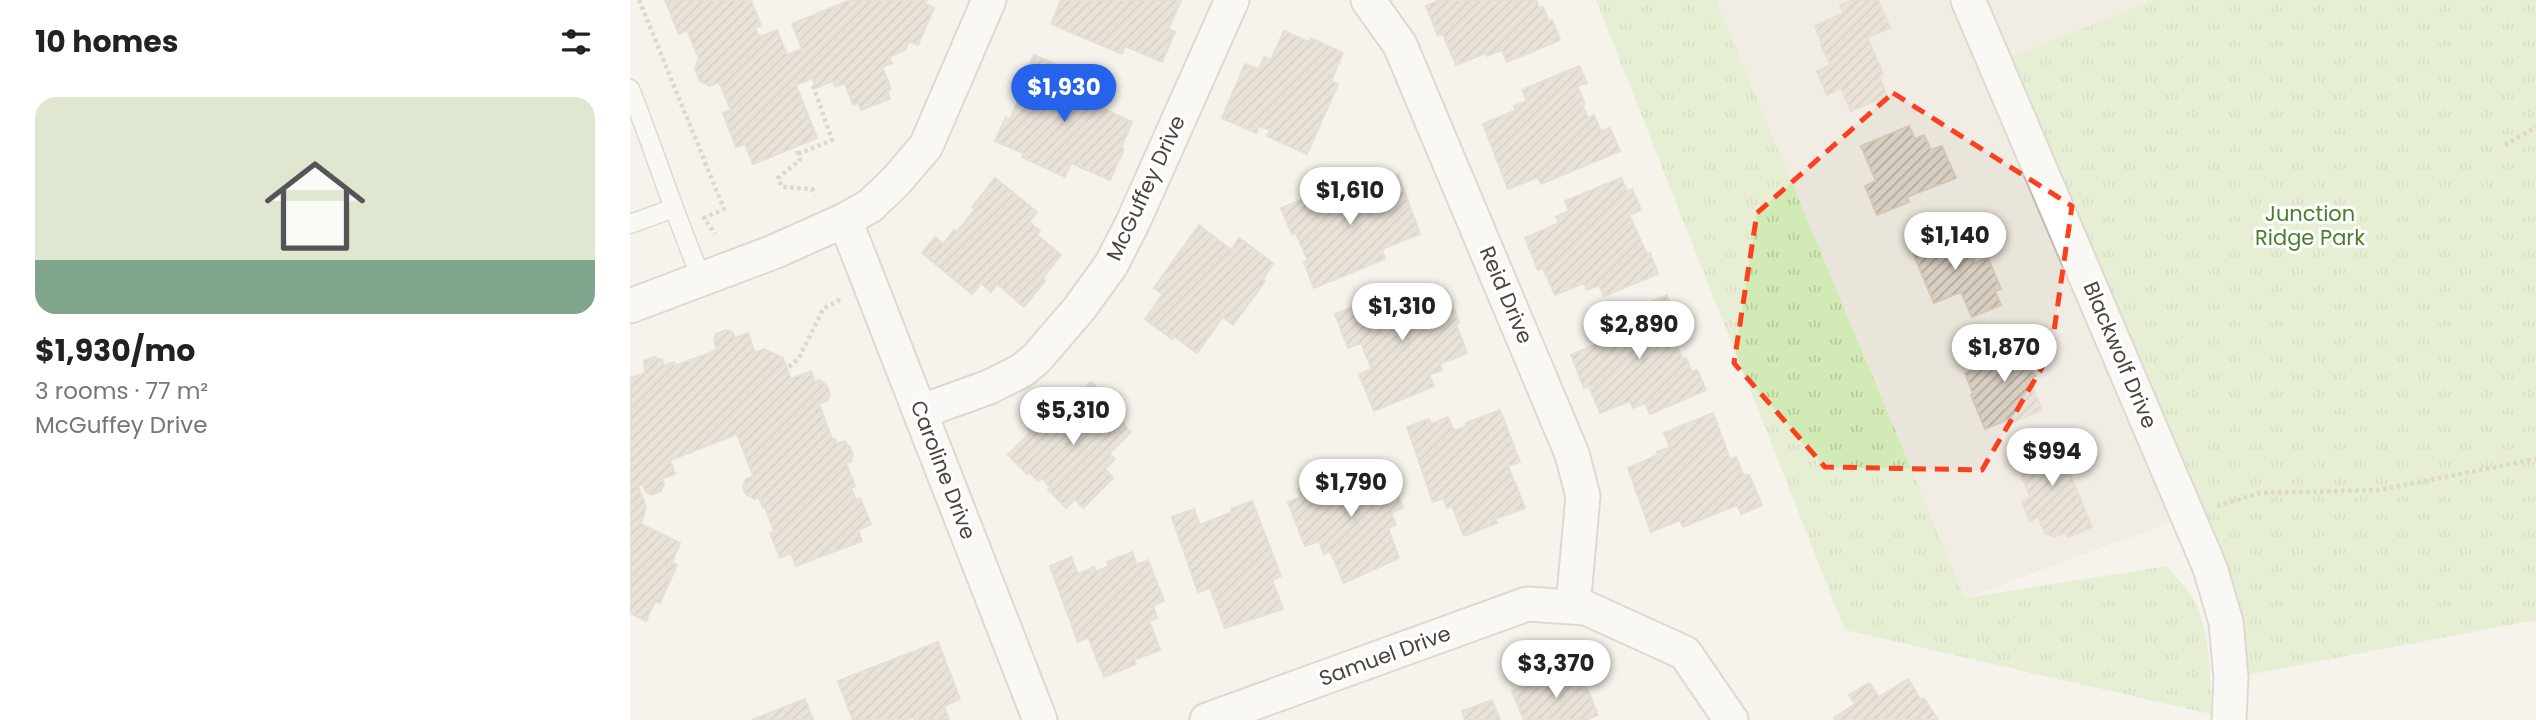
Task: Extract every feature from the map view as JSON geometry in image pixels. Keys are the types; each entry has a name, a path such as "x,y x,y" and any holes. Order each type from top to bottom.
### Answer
{"street":[{"path":"630,306 776,251 870,206 926,146 989,0"},
{"name":"McGuffey Drive","path":"920,412 989,387 1021,372 1036,359 1079,309 1111,265 1133,222 1232,0"},
{"name":"Reid Drive","path":"1368,0 1400,45 1572,454 1583,496 1573,607"},
{"name":"Blackwolf Drive","path":"1968,0 2210,568 2226,622 2231,678 2229,720"},
{"name":"Caroline Drive","path":"845,220 1040,720"},
{"name":"Samuel Drive","path":"1207,720 1527,604 1586,608 1685,653 1731,720"}],"lane":[{"path":"630,89 702,279"},
{"path":"630,224 674,208"}],"path":[{"path":"639,0 724,209 704,218 715,234"},
{"path":"813,85 832,140 797,152 800,160 778,178 782,187 812,189 815,195"},
{"path":"2505,145 2536,127"},
{"path":"789,367 799,358 823,309 841,299"},
{"path":"2217,506 2260,493 2379,490 2536,459"}],"highlighted area":[{"path":"1893,93 2072,206 2051,352 1982,470 1825,467 1734,363 1757,213"}],"shaded area":[{"name":"Junction Ridge Park","path":"1716,0 2536,0 2536,620 2188,516 1965,598"}],"green space":[{"path":"1596,0 1716,0 1965,598 2167,566 2194,600 2203,625 2211,687 2211,714 1845,630"},
{"name":"Junction Ridge Park","path":"2153,0 2536,0 2536,620 2231,678 2226,622 1996,64"}],"building":[{"path":"665,0 751,0 761,26 755,28 759,37 777,30 787,55 802,49 792,24 850,0 927,0 925,4 934,8 918,45 909,41 905,50 889,57 892,63 882,67 891,89 887,91 890,99 861,110 858,103 853,105 845,83 835,87 833,81 816,88 812,78 796,85 817,138 753,164 745,144 736,147 723,113 731,110 719,82 710,86 700,81 695,69 699,58 687,30 679,34"},
{"path":"1061,0 1181,1 1168,29 1175,32 1162,62 1125,46 1122,54 1051,24"},
{"path":"1440,0 1536,0 1539,8 1543,7 1549,21 1552,20 1560,40 1507,62 1502,50 1487,56 1486,53 1456,65 1443,34 1438,36 1426,6"},
{"path":"1853,0 1878,0 1890,28 1867,37 1883,74 1879,76 1887,96 1851,111 1841,88 1827,95 1817,71 1831,65 1815,26 1844,13 1840,5"},
{"path":"1284,31 1309,42 1311,38 1343,53 1331,81 1338,84 1307,154 1267,136 1270,130 1259,126 1256,133 1222,118 1245,64 1259,69 1264,57 1271,60"},
{"path":"1034,55 1086,78 1082,87 1106,98 1102,108 1132,122 1110,180 1071,163 1065,177 1022,157 1023,153 995,141 1006,117 1010,119 1017,103 1026,107 1032,94 1019,88"},
{"path":"1579,66 1587,83 1577,86 1588,118 1594,115 1601,131 1610,128 1620,151 1541,184 1538,177 1508,189 1483,124 1516,110 1514,106 1527,101 1522,90"},
{"path":"1909,126 1915,139 1924,135 1931,150 1942,146 1956,178 1907,197 1909,202 1877,215 1865,186 1876,181 1861,146"},
{"path":"1398,174 1420,234 1382,249 1385,259 1314,288 1304,262 1308,261 1281,208 1353,179 1358,191"},
{"path":"995,178 1037,212 1029,222 1040,231 1037,235 1061,255 1024,307 997,284 991,292 981,283 972,294 922,253 935,237 943,244 954,230 957,232 975,209 972,207"},
{"path":"1621,178 1627,191 1632,189 1641,210 1629,215 1658,274 1604,296 1599,285 1587,290 1584,283 1555,295 1543,268 1538,270 1525,238 1559,223 1556,217 1569,211 1565,201"},
{"path":"1199,225 1231,250 1239,238 1273,263 1263,279 1265,281 1233,325 1223,317 1197,353 1145,319 1163,294 1154,288"},
{"path":"1945,225 1953,243 1959,240 1963,251 1970,249 1975,263 1988,258 2001,289 1995,291 2001,305 1972,317 1961,292 1934,303 1908,241"},
{"path":"1395,290 1400,301 1413,296 1416,304 1447,291 1467,353 1440,364 1442,370 1429,375 1434,386 1374,411 1359,374 1372,369 1361,343 1348,348 1335,314"},
{"path":"1667,295 1683,328 1672,333 1682,359 1686,358 1692,372 1697,370 1706,390 1650,414 1645,403 1633,408 1630,401 1600,413 1589,386 1584,388 1571,355 1604,341 1602,335 1615,329 1610,319"},
{"path":"726,330 733,333 735,338 748,333 755,353 764,349 783,358 791,379 811,371 815,382 820,380 827,386 830,394 828,400 819,404 832,439 835,439 837,444 844,441 850,447 853,455 851,462 846,463 855,486 851,488 856,500 860,498 871,524 858,530 862,541 796,566 791,553 780,558 770,533 774,531 759,497 754,499 746,494 743,487 746,479 753,476 737,434 670,460 675,474 662,479 664,483 661,491 652,495 645,491 643,484 638,486 646,507 641,524 680,543 672,562 677,565 660,603 655,601 646,621 630,613 630,378 645,373 644,361 654,357 662,360 664,366 674,362 675,366 717,350 714,340 716,334"},
{"path":"2017,332 2035,376 2029,378 2042,410 2011,423 2009,419 1985,429 1965,373 1992,362 1985,346"},
{"path":"1091,382 1116,408 1112,411 1131,432 1109,454 1115,459 1105,469 1113,478 1083,508 1075,499 1066,508 1048,489 1050,487 1042,478 1038,481 1029,472 1027,474 1008,455 1031,432 1028,429 1060,397 1068,405"},
{"path":"1500,410 1520,462 1508,466 1525,508 1495,519 1497,523 1464,536 1452,506 1447,508 1443,498 1433,502 1407,427 1429,419 1431,424 1448,417 1454,431 1467,426 1466,423"},
{"path":"1713,413 1730,459 1736,457 1744,476 1749,475 1762,505 1741,514 1737,505 1683,527 1680,520 1651,532 1628,468 1670,447 1664,433"},
{"path":"2062,433 2074,465 2067,467 2092,527 2068,537 2066,532 2054,537 2045,533 2038,517 2030,521 2022,501 2031,498 2012,454"},
{"path":"1369,460 1372,469 1385,464 1403,508 1391,513 1396,525 1388,528 1399,558 1344,583 1330,551 1324,554 1319,541 1305,546 1288,502 1301,497 1298,489 1321,479 1323,483 1349,473 1347,469"},
{"path":"1252,501 1281,576 1272,580 1283,609 1225,628 1210,588 1198,592 1172,517 1194,509 1200,525"},
{"path":"1132,552 1137,565 1148,560 1164,601 1153,605 1157,618 1149,621 1160,650 1134,660 1136,664 1104,677 1088,637 1078,642 1050,566 1071,557 1078,574 1094,567 1096,572 1109,566 1107,562"},
{"path":"938,642 960,699 944,706 949,720 914,720 913,717 906,720 853,720 838,681"},
{"path":"1580,672 1598,715 1585,720 1524,720 1512,691 1547,677 1551,684"},
{"path":"1908,679 1938,720 1834,718 1855,704 1849,695 1869,683 1879,697"},
{"path":"805,699 813,720 752,720"},
{"path":"1492,700 1500,720 1465,720 1462,711"}]}
